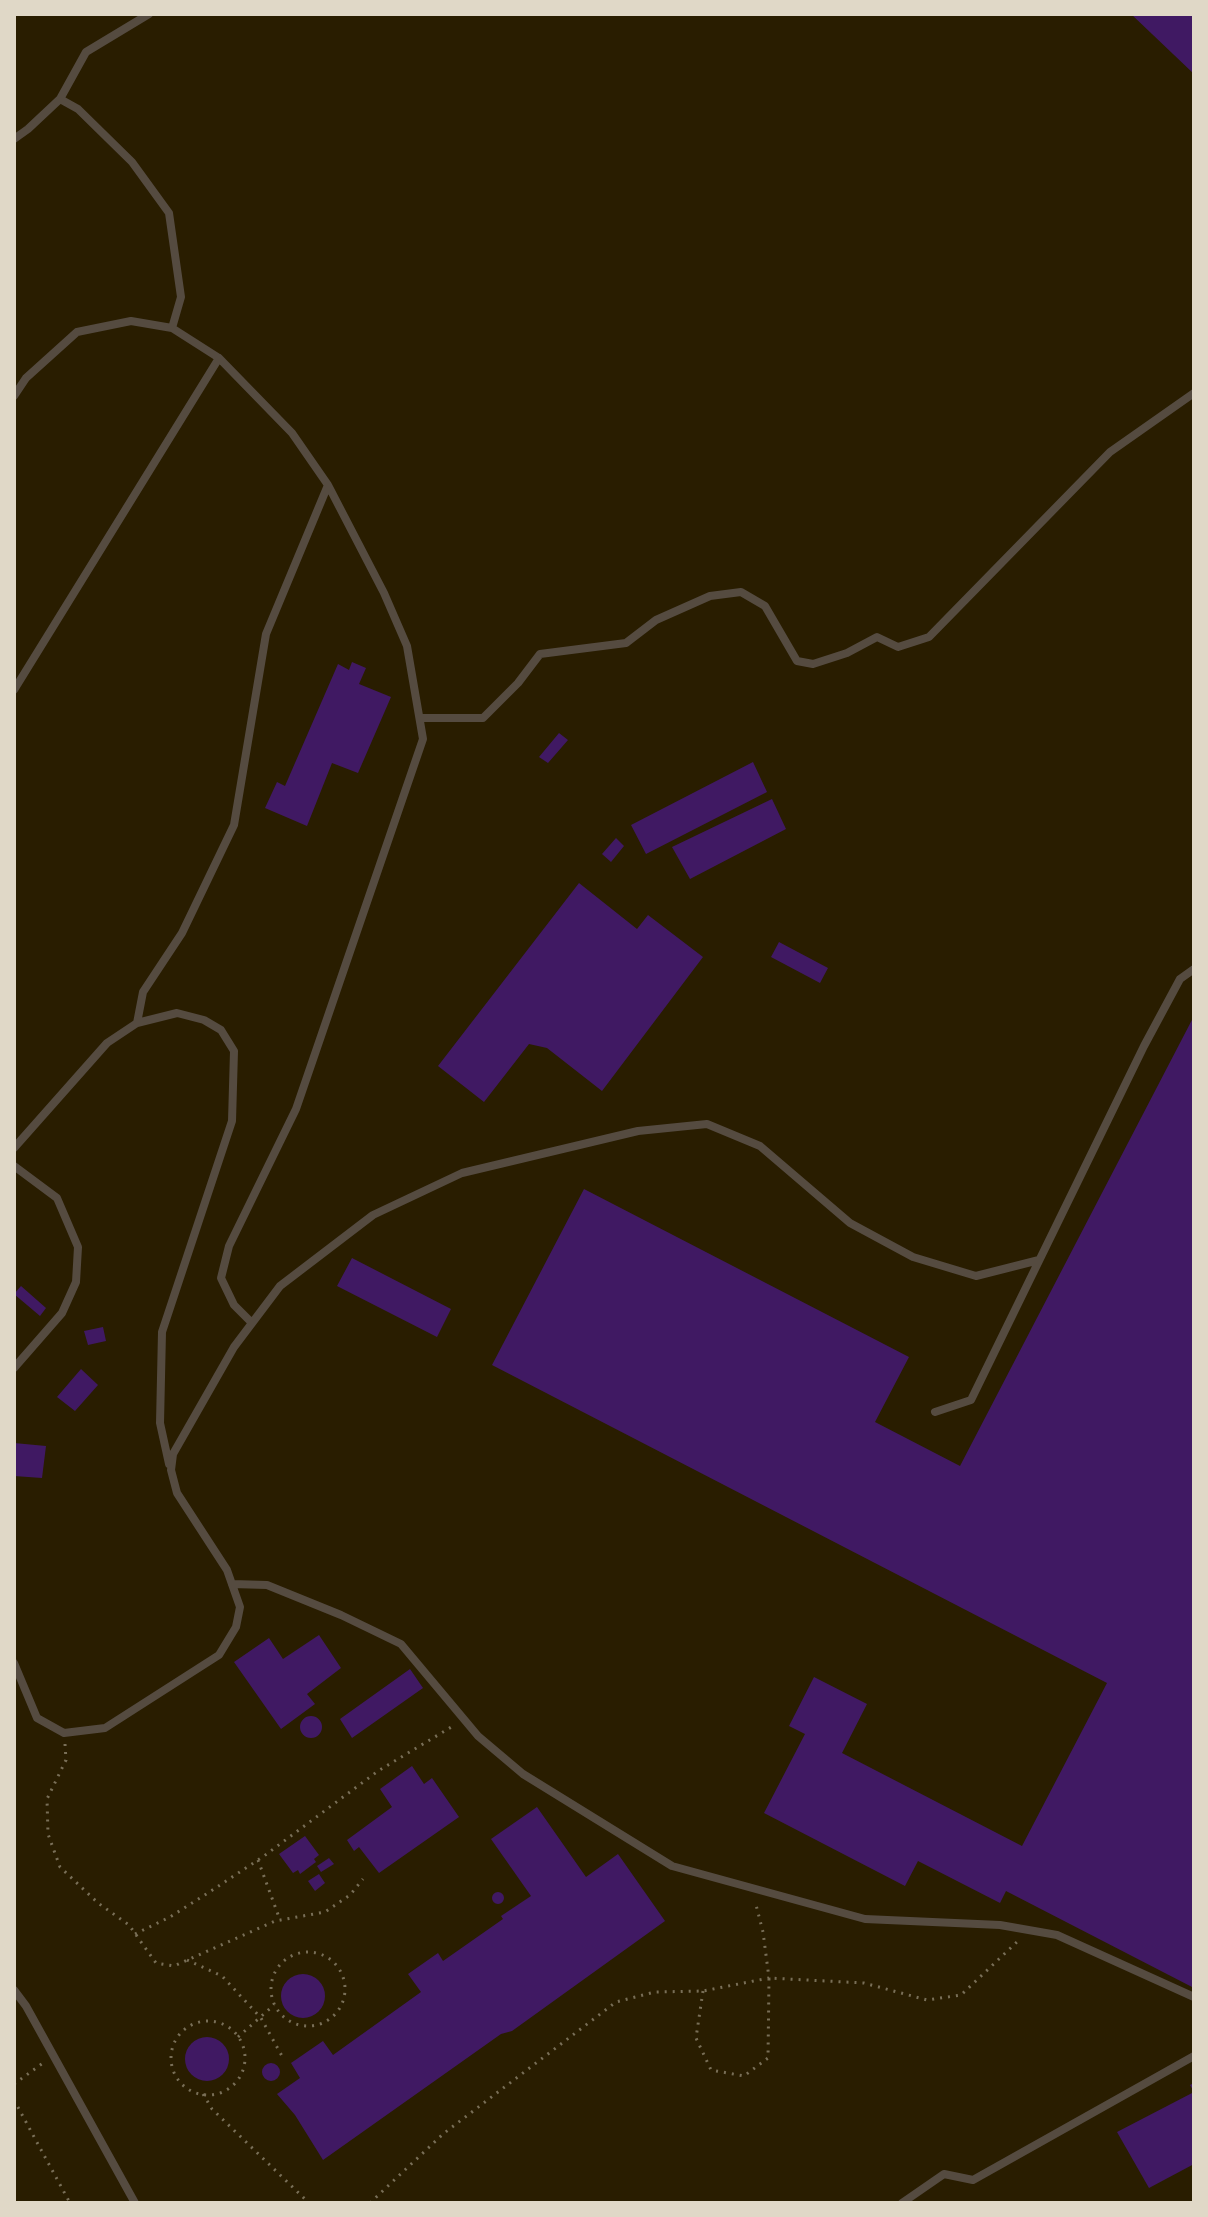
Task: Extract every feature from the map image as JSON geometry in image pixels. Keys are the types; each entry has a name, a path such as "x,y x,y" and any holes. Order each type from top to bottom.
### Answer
{"lane":[{"path":"14,139 60,99 86,52 149,14"},
{"path":"60,99 78,109 132,162 169,213 181,297 172,328"},
{"path":"14,396 26,378 77,332 131,321 172,328 219,358 292,433 328,485 384,593 407,646 423,739 296,1109 229,1246 221,1278 234,1305 252,1323"},
{"path":"14,690 219,358"},
{"path":"420,718 483,718 518,683 540,654 626,643 656,620 710,596 741,592 765,606 797,661 813,664 847,653 877,637 898,647 929,637 1110,452 1194,393"},
{"path":"137,1023 143,992 182,933 234,825 266,634 328,485"},
{"path":"935,1412 971,1400 1144,1046 1180,979 1194,969"},
{"path":"14,1148 107,1043 137,1023 177,1013 204,1020 221,1030 234,1051 232,1121 162,1332 160,1423 177,1493 227,1570 240,1607 236,1627 219,1655 105,1728 64,1733 37,1718 14,1663"},
{"path":"171,1470 173,1454 234,1347 280,1286 373,1215 462,1173 638,1131 707,1124 760,1146 850,1223 913,1257 976,1276 1039,1260"},
{"path":"14,1166 57,1198 78,1247 76,1282 62,1313 14,1368"},
{"path":"232,1584 267,1585 401,1644 478,1736 523,1774 672,1866 865,1919 1000,1925 1057,1935 1194,1997"},
{"path":"14,1990 135,2203"},
{"path":"902,2203 944,2174 973,2180 1194,2056"}],"path":[{"path":"135,1934 170,1917 258,1860 378,1771 463,1719"},
{"path":"64,1733 66,1760 47,1799 48,1834 60,1867 98,1903 129,1925 156,1963 174,1966 226,1941 281,1920 325,1912 350,1895 363,1879"},
{"path":"258,1860 281,1920"},
{"path":"703,1991 696,2038 711,2070 744,2076 768,2058 769,1978 753,1889"},
{"path":"370,2203 443,2134 616,2002 655,1992 703,1991 769,1978 864,1983 927,2000 961,1995 1029,1930"},
{"path":"238,2037 274,2005 272,1981 284,1961 295,1955 319,1954 329,1960 343,1979 345,1991 342,2003 327,2021 316,2026 291,2023 274,2005"},
{"path":"187,1960 222,1976 261,2018 282,2056"},
{"path":"207,2021 229,2028 238,2037 243,2047 242,2071 227,2089 215,2094 191,2091 174,2074 171,2062 176,2038 195,2023 207,2021"},
{"path":"14,2084 53,2056"},
{"path":"203,2094 212,2109 309,2203"},
{"path":"14,2100 70,2203"}],"building":[{"path":"1131,14 1194,14 1194,74"},
{"path":"352,662 366,668 359,684 391,697 358,773 332,763 307,826 265,808 277,782 285,786 338,664 349,670"},
{"path":"559,733 568,740 548,763 539,757"},
{"path":"753,762 767,792 646,854 631,825"},
{"path":"772,799 786,829 690,879 672,847"},
{"path":"616,838 624,846 611,862 602,854"},
{"path":"579,883 637,929 648,915 703,957 602,1091 547,1048 529,1044 484,1102 438,1066"},
{"path":"779,942 828,968 820,983 771,957"},
{"path":"1194,1016 1194,1988 1006,1891 1000,1903 918,1861 905,1886 764,1813 805,1734 789,1726 814,1677 867,1704 842,1753 1022,1846 1107,1683 492,1365 584,1189 909,1357 875,1422 960,1466"},
{"path":"352,1258 451,1309 437,1337 337,1286"},
{"path":"21,1286 46,1308 40,1316 14,1294"},
{"path":"103,1327 106,1341 88,1345 84,1331"},
{"path":"81,1369 98,1385 75,1411 57,1397"},
{"path":"14,1443 46,1446 42,1478 14,1476"},
{"path":"319,1635 341,1668 307,1694 315,1704 281,1729 234,1662 269,1638 283,1659"},
{"path":"410,1669 423,1688 352,1738 340,1719"},
{"path":"311,1716 319,1719 322,1727 319,1735 311,1738 303,1735 300,1727 303,1719"},
{"path":"412,1766 424,1784 432,1778 459,1817 379,1873 359,1847 354,1851 347,1840 392,1807 380,1789"},
{"path":"537,1807 586,1877 618,1854 665,1921 512,2031 501,2034 323,2160 295,2115 277,2094 300,2078 291,2063 323,2041 333,2055 421,1992 408,1974 438,1953 443,1961 531,1896 491,1839"},
{"path":"305,1836 319,1855 314,1859 316,1862 300,1874 298,1870 293,1873 279,1854"},
{"path":"329,1858 334,1864 321,1872 317,1866"},
{"path":"319,1874 325,1883 315,1891 308,1881"},
{"path":"498,1892 504,1898 498,1904 492,1898"},
{"path":"303,1974 318,1981 325,1996 318,2011 303,2018 288,2011 281,1996 288,1981"},
{"path":"207,2037 222,2044 229,2059 222,2074 207,2081 192,2074 185,2059 192,2044"},
{"path":"271,2063 280,2072 271,2081 262,2072"},
{"path":"1194,2092 1194,2164 1149,2188 1117,2132"}]}
